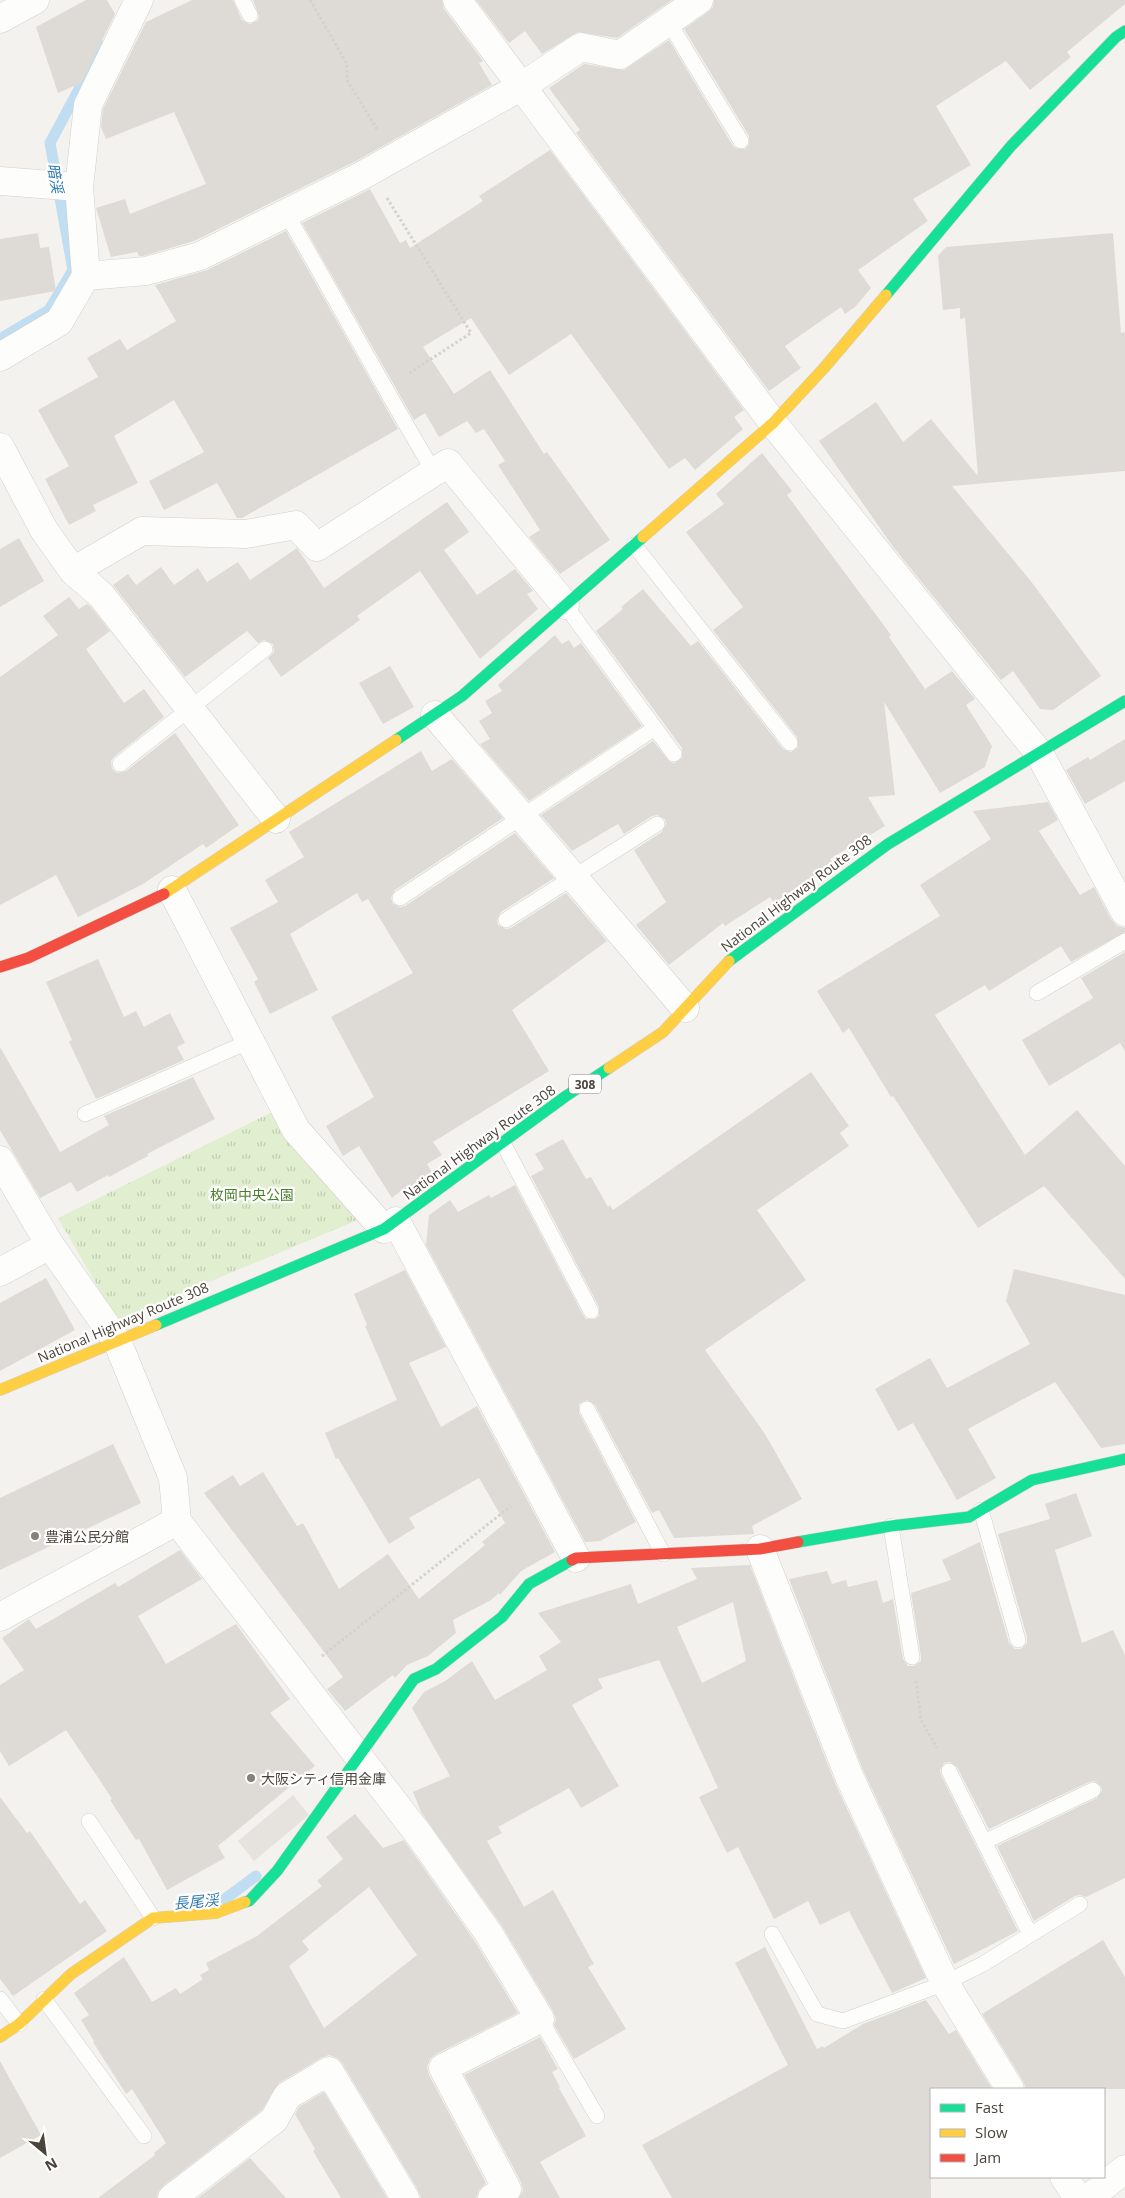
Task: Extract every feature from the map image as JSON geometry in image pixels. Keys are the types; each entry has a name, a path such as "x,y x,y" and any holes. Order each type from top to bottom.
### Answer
{"main road":[{"path":"0,967 28,958 172,890 276,818 462,696 773,423 824,368 1011,146 1116,37 1125,31"},
{"name":"National Highway Route 308","path":"0,1390 390,1225 566,1096 663,1032 733,956 764,932 888,844 1125,702"},
{"path":"0,2037 19,2024 71,1974 153,1918 216,1913 249,1901 277,1871 414,1679 436,1669 502,1616 529,1584 576,1558 760,1549 891,1526 968,1517 1032,1480 1125,1459"}],"street":[{"path":"0,19 35,0"},
{"path":"0,357 59,322 86,276 77,187 88,105 139,0"},
{"path":"457,0 773,423 1039,752 1125,912"},
{"path":"86,276 146,271 200,256 371,171 522,86 581,47 620,55 699,0"},
{"path":"0,181 77,187"},
{"path":"0,447 44,530 73,571 101,596 276,818"},
{"path":"73,571 142,531 246,534 296,525 317,547 448,463 565,605"},
{"path":"435,715 685,1008"},
{"path":"172,890 296,1130 390,1225 537,1485 576,1558"},
{"path":"0,1160 50,1245 118,1341 173,1478 178,1521 420,1836 489,1934 540,2019 444,2068 503,2195"},
{"path":"0,1272 50,1245"},
{"path":"0,1617 178,1521"},
{"path":"760,1549 849,1776 945,1983 1009,2088"},
{"path":"172,2198 274,2120 287,2096 329,2071 405,2198"},
{"path":"1090,2198 1125,2169"},
{"path":"1065,2178 1078,2198"}],"lane":[{"path":"242,0 250,15"},
{"path":"668,21 741,141"},
{"path":"286,213 357,336 384,389 434,472"},
{"path":"634,545 790,743"},
{"path":"565,605 674,754"},
{"path":"120,764 265,649"},
{"path":"400,898 655,728"},
{"path":"506,920 657,824"},
{"path":"1037,993 1125,942"},
{"path":"85,1114 250,1041"},
{"path":"503,1143 591,1311"},
{"path":"587,1408 663,1554"},
{"path":"981,1510 1018,1640"},
{"path":"891,1526 912,1657"},
{"path":"949,1771 1030,1934"},
{"path":"984,1842 1093,1790"},
{"path":"89,1821 153,1918"},
{"path":"772,1934 817,2014 843,2021 945,1983 983,1964 1080,1904"},
{"path":"0,1999 19,2024"},
{"path":"44,1999 144,2136"},
{"path":"540,2019 598,2116"}],"path":[{"path":"310,0 347,64 348,80 395,157"},
{"path":"371,171 471,333 384,389"},
{"path":"297,1675 537,1485"},
{"path":"912,1657 921,1720 949,1771"}],"green space":[{"name":"枚岡中央公園","path":"272,1112 358,1220 117,1320 58,1218"}],"shaded area":[{"path":"293,1795 309,1815 254,1861 238,1841"}],"building":[{"path":"86,0 107,0 115,14 81,83 58,93 36,27"},
{"path":"192,0 233,0 242,20 250,24 258,20 259,16 253,0 442,0 444,9 483,61 479,63 492,85 356,161 194,241 143,256 139,256 137,252 111,257 96,208 125,199 130,214 206,184 174,112 106,139 101,127 103,109 146,22"},
{"path":"476,0 672,0 617,38 578,32 542,54 525,31 509,43"},
{"path":"714,0 1125,0 1125,4 1067,52 1071,57 1030,90 1006,61 936,106 971,165 913,199 928,221 858,270 871,288 855,307 845,314 841,307 785,346 801,368 769,391 576,133 580,130 549,88 584,64 624,70 669,40 733,146 737,149 745,149 749,145 749,136 684,29 708,12 713,7"},
{"path":"550,150 744,410 734,417 743,429 695,470 685,458 669,469 571,334 509,375 471,318 423,347 454,394 490,370 544,454 547,452 610,540 560,574 529,537 540,530 498,465 505,461 484,429 476,433 467,421 439,437 425,413 414,420 302,223 370,189 400,243 406,240 410,248 483,201 479,196"},
{"path":"286,231 398,429 242,518 237,518 217,483 164,510 149,481 204,452 174,400 114,436 138,483 93,505 96,511 69,525 45,479 69,466 38,410 98,377 87,358 120,339 127,350 176,321 155,285 207,270"},
{"path":"38,233 40,248 49,247 56,291 0,301 0,239"},
{"path":"1113,233 1121,333 1125,332 1125,471 952,486 1030,580 1101,676 1053,710 1040,709 1013,671 1001,680 894,548 819,441 876,402 903,442 931,419 978,476 965,318 960,319 960,308 943,310 938,256 946,247"},
{"path":"762,453 792,491 787,495 891,635 889,637 925,689 952,671 975,699 966,705 992,746 985,767 940,793 884,702 895,795 868,797 885,826 830,859 834,864 774,903 770,897 725,926 723,923 669,965 636,925 666,902 634,850 662,832 666,824 665,819 657,815 652,816 624,834 618,824 572,851 541,815 653,741 670,762 675,763 682,758 682,748 596,631 623,609 621,607 643,589 691,646 698,641 783,749 791,752 798,747 797,737 713,630 743,607 686,532 724,504 716,494"},
{"path":"447,502 469,532 444,550 477,595 515,569 533,591 527,594 538,609 480,659 420,571 357,616 360,620 281,677 268,658 274,652 273,644 264,640 258,643 247,631 185,677 113,585 128,574 136,585 161,567 174,585 198,568 207,582 238,562 250,580 297,548 324,588"},
{"path":"19,538 44,581 0,607 0,549"},
{"path":"69,597 79,609 87,604 90,606 110,631 86,649 124,703 144,689 164,717 114,757 111,761 112,769 117,773 126,771 175,733 239,825 206,848 203,844 143,884 78,917 56,875 0,905 0,677 58,635 43,616"},
{"path":"555,635 562,644 569,640 574,648 581,643 642,726 529,801 480,744 490,739 479,721 492,713 485,701 502,691 498,685"},
{"path":"390,666 414,707 383,724 359,683"},
{"path":"1125,739 1125,781 1085,804 1066,770 1088,757 1090,760"},
{"path":"421,751 432,771 452,759 503,818 395,890 391,898 393,904 400,907 405,906 515,833 554,878 501,912 497,920 498,925 506,929 511,928 566,893 607,941 512,1010 549,1071 433,1142 442,1155 427,1164 433,1174 405,1194 402,1190 392,1198 359,1146 343,1156 326,1126 374,1097 331,1017 413,973 368,899 362,902 357,893 290,934 318,990 270,1014 254,982 258,979 230,928 278,902 265,880 304,857 289,832"},
{"path":"1048,802 1058,820 1039,831 1080,895 1094,887 1111,919 1117,926 1125,928 1125,932 1071,962 1061,946 989,991 985,985 935,1015 1025,1155 1077,1110 1125,1166 1125,1279 1044,1186 978,1228 893,1096 891,1097 849,1028 843,1033 817,991 940,916 920,885 991,839 973,811"},
{"path":"1125,952 1125,1051 1120,1043 1049,1086 1022,1040 1093,998 1081,978"},
{"path":"98,959 124,1017 136,1011 144,1027 170,1013 185,1043 177,1047 184,1060 96,1099 69,1042 72,1040 46,982"},
{"path":"0,1047 60,1152 109,1125 104,1116 193,1077 215,1119 147,1154 148,1156 109,1177 108,1175 77,1192 71,1182 40,1198 0,1130"},
{"path":"811,1072 849,1126 840,1133 849,1146 757,1210 806,1280 705,1350 765,1434 802,1499 752,1526 754,1534 674,1538 659,1510 652,1513 595,1405 587,1400 579,1404 579,1413 636,1522 600,1541 585,1542 426,1245 429,1215 450,1200 458,1212 489,1195 491,1198 515,1185 583,1315 586,1319 595,1319 599,1316 599,1307 531,1176 544,1169 535,1154 563,1139 586,1179 591,1177 608,1207 610,1205 613,1210"},
{"path":"1014,1269 1125,1295 1125,1444 1101,1448 1055,1382 968,1429 996,1478 957,1500 913,1423 898,1431 875,1389 930,1358 947,1388 1030,1344 1006,1301"},
{"path":"405,1270 446,1347 409,1363 441,1427 477,1406 555,1552 521,1571 500,1595 499,1593 491,1600 453,1620 456,1633 428,1656 407,1665 395,1678 393,1675 345,1711 327,1689 343,1677 204,1493 233,1475 240,1486 263,1472 297,1526 303,1523 339,1589 388,1554 419,1599 485,1545 482,1542 505,1523 479,1478 409,1518 415,1528 389,1544 338,1458 336,1459 325,1433 397,1400 365,1326 367,1325 354,1294"},
{"path":"46,1278 75,1330 0,1371 0,1303"},
{"name":"豊浦公民分館","path":"113,1444 141,1503 0,1570 0,1498"},
{"path":"1076,1493 1092,1536 1055,1550 1082,1643 1113,1630 1125,1655 1125,1878 1086,1897 1075,1896 1034,1921 997,1846 1097,1798 1102,1791 1101,1786 1094,1781 1089,1782 989,1829 957,1767 950,1762 944,1763 940,1770 941,1775 1018,1931 954,1964 863,1770 789,1579 827,1571 832,1584 846,1580 848,1587 877,1580 883,1603 893,1599 903,1659 908,1666 914,1666 921,1661 921,1656 911,1593 951,1580 942,1560 980,1542 1009,1643 1015,1649 1021,1649 1027,1643 1027,1637 998,1534 1050,1519 1045,1504"},
{"path":"180,1550 202,1579 138,1616 166,1664 236,1624 290,1699 270,1713 315,1766 218,1846 225,1858 167,1890 139,1839 136,1840 110,1800 112,1799 66,1730 9,1766 0,1751 0,1685 24,1670 2,1638 29,1619 36,1629 115,1583 118,1587"},
{"path":"750,1565 835,1783 926,1978 892,1993 849,1911 820,1925 808,1901 774,1919 738,1847 727,1853 699,1797 718,1788 659,1660 598,1679 603,1688 572,1705 619,1786 581,1808 569,1788 498,1827 502,1833 487,1841 524,1907 553,1890 594,1964 588,1967 626,2029 574,2059 554,2025 556,2019 553,2011 502,1926 421,1812 413,1792 450,1776 412,1708 424,1692 445,1681 472,1661 495,1700 547,1670 539,1656 561,1642 538,1613 631,1584 638,1604 697,1579 691,1568","holes":["733,1602 746,1661 702,1683 677,1627"]},
{"path":"0,1797 27,1833 30,1831 80,1904 85,1900 107,1931 13,1996 0,1979"},
{"path":"355,1814 383,1848 404,1840 476,1943 518,2013 436,2054 430,2059 427,2067 429,2075 486,2183 479,2190 476,2198 421,2198 342,2063 337,2058 329,2055 279,2083 262,2110 163,2186 158,2192 157,2198 98,2198 155,2155 154,2153 166,2143 132,2089 126,2094 93,2042 81,2020 89,2015 74,1993 124,1957 152,2002 176,1988 180,1994 203,1979 200,1975 209,1970 206,1963 257,1936 322,1886 317,1881 343,1859 326,1837","holes":["369,1887 417,1955 324,2028 289,1966 309,1950 302,1941"]},
{"path":"1103,1940 1125,1977 1125,2089 1026,2088 982,2014"},
{"path":"765,1947 817,2049 823,2046 824,2048 863,2024 926,2000 949,2034 956,2030 991,2088 930,2088 931,2198 672,2198 642,2145 788,2065 735,1963"},
{"path":"540,2037 558,2069 552,2072 559,2088 586,2136 540,2162 560,2198 519,2198 523,2190 521,2182 464,2075"},
{"path":"0,2061 41,2135 0,2158"},
{"path":"324,2092 387,2198 341,2198 313,2151 315,2149 295,2114 299,2107"},
{"path":"250,2158 286,2198 198,2198"}],"waterway":[{"name":"暗渓","path":"0,339 49,310 73,270 50,143 102,46"},
{"name":"長尾渓","path":"225,1899 256,1876"}],"traffic: fast":[{"path":"886,295 1011,146 1116,37 1125,31"},
{"path":"396,740 462,696 643,537"},
{"path":"729,961 888,844 1125,701"},
{"path":"156,1325 384,1229 566,1096 609,1068"},
{"path":"798,1542 891,1526 969,1517 1032,1480 1125,1459"},
{"path":"245,1902 249,1901 277,1871 414,1679 436,1669 502,1617 529,1584 572,1560"}],"traffic: slow":[{"path":"643,537 773,423 824,368 886,295"},
{"path":"164,894 396,740"},
{"path":"609,1068 663,1032 729,961"},
{"path":"0,1390 156,1325"},
{"path":"0,2037 19,2024 71,1974 153,1918 216,1913 245,1902"}],"traffic: jam":[{"path":"0,967 28,958 164,894"},
{"path":"572,1560 576,1558 760,1549 798,1542"}],"place":[{"name":"豊浦公民分館","path":"35,1536"},
{"name":"大阪シティ信用金庫","path":"251,1778"}]}
